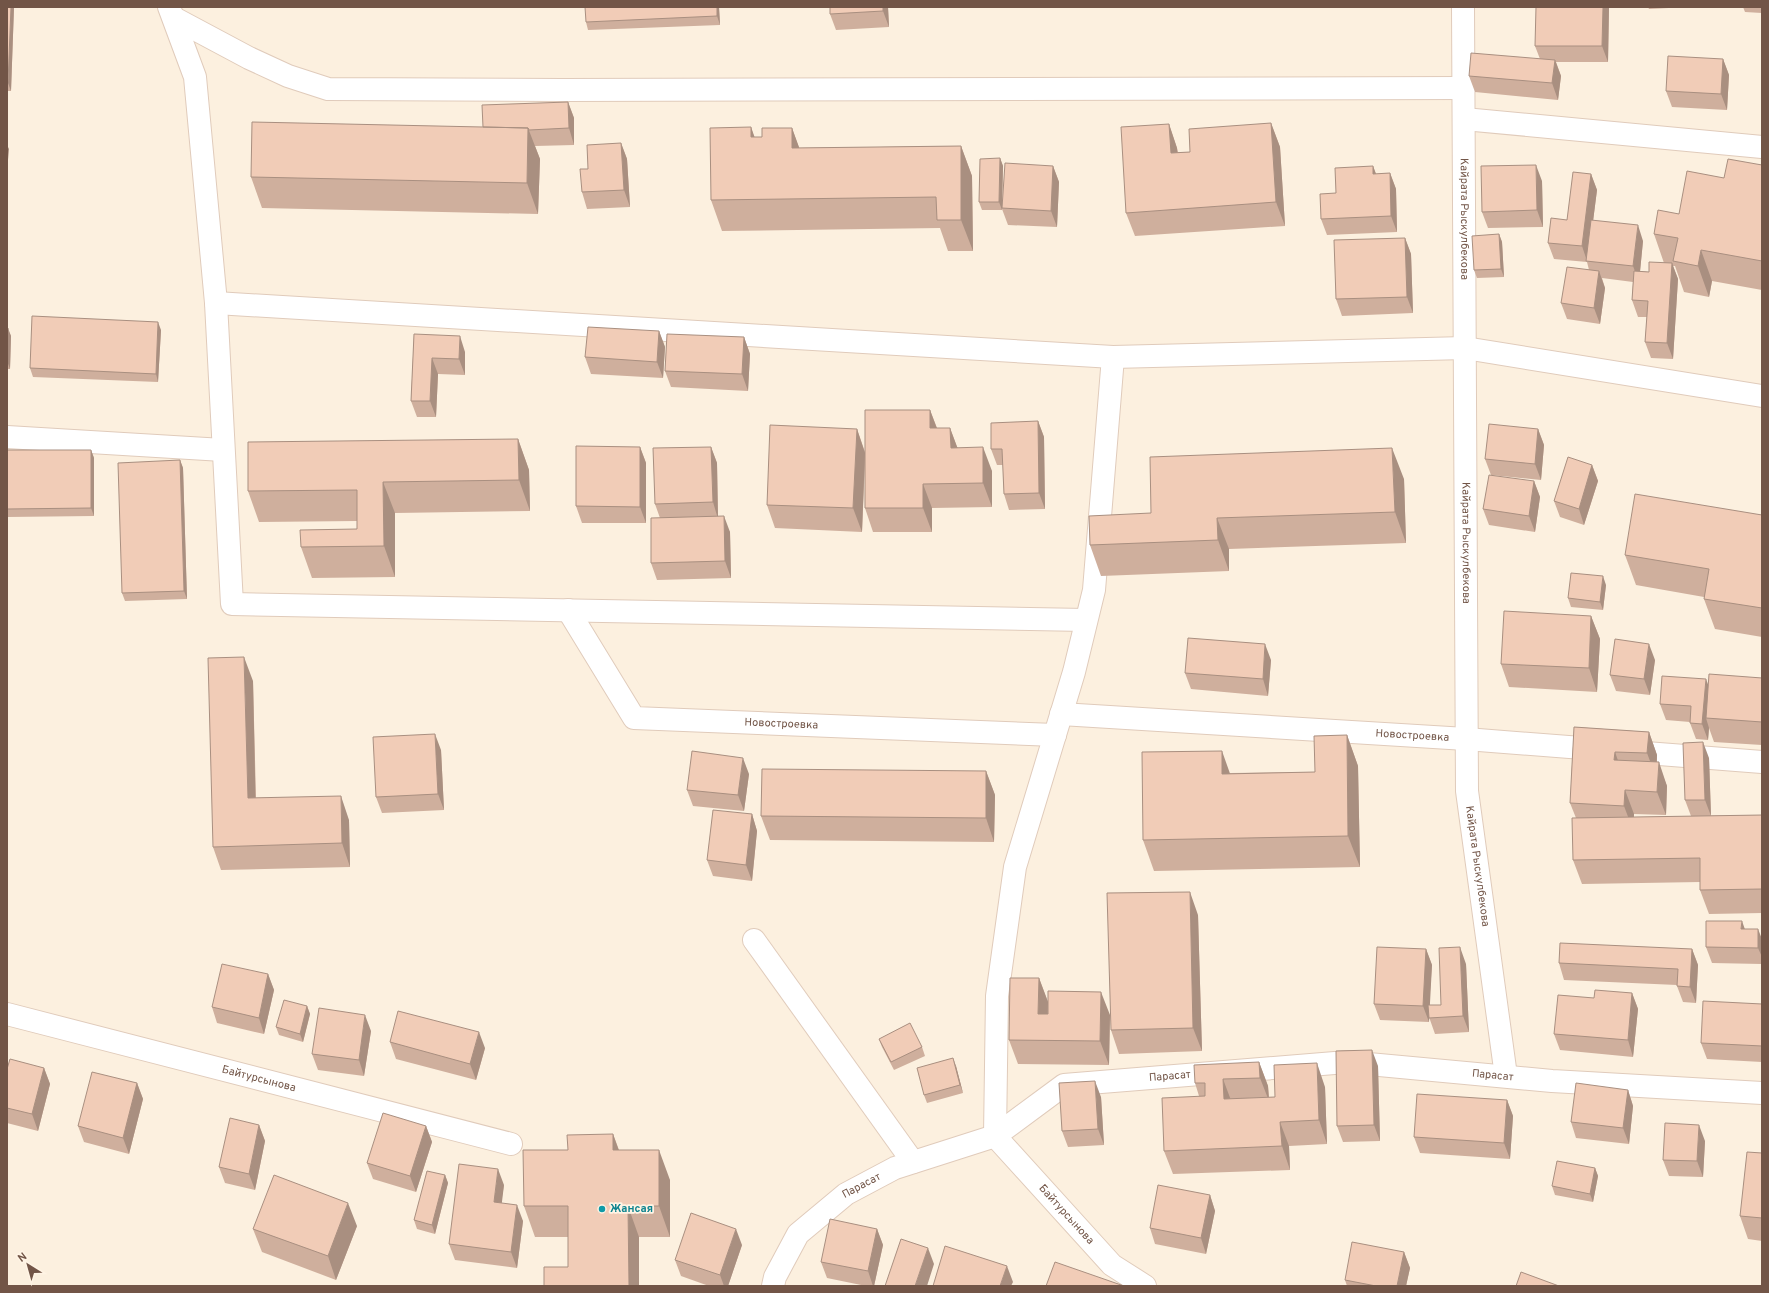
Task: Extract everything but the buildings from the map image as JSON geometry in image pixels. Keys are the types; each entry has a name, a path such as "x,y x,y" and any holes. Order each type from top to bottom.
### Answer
{"street":[{"name":"Кайрата Рыскулбекова","path":"1463,7 1467,791 1506,1076"},
{"path":"172,12 249,58 282,73 328,88 571,90 1464,88"},
{"path":"172,12 196,77 216,303 232,604 1086,620"},
{"path":"1464,119 1762,147"},
{"path":"216,303 1113,357 1465,348 1762,396"},
{"path":"995,1136 997,996 1015,867 1074,672 1094,590 1113,357"},
{"path":"7,437 223,450"},
{"name":"Новостроевка","path":"568,610 634,718 1055,735"},
{"name":"Новостроевка","path":"1061,714 1466,739 1762,762"},
{"path":"754,940 913,1162"},
{"name":"Байтурсынова","path":"7,1014 511,1144"},
{"name":"Парасат","path":"773,1286 775,1277 798,1234 846,1194 895,1168 995,1136 1064,1085 1347,1062 1552,1081 1762,1093"},
{"name":"Байтурсынова","path":"995,1136 1112,1265 1145,1286"}],"place":[{"name":"Жансая","path":"602,1209"}]}
